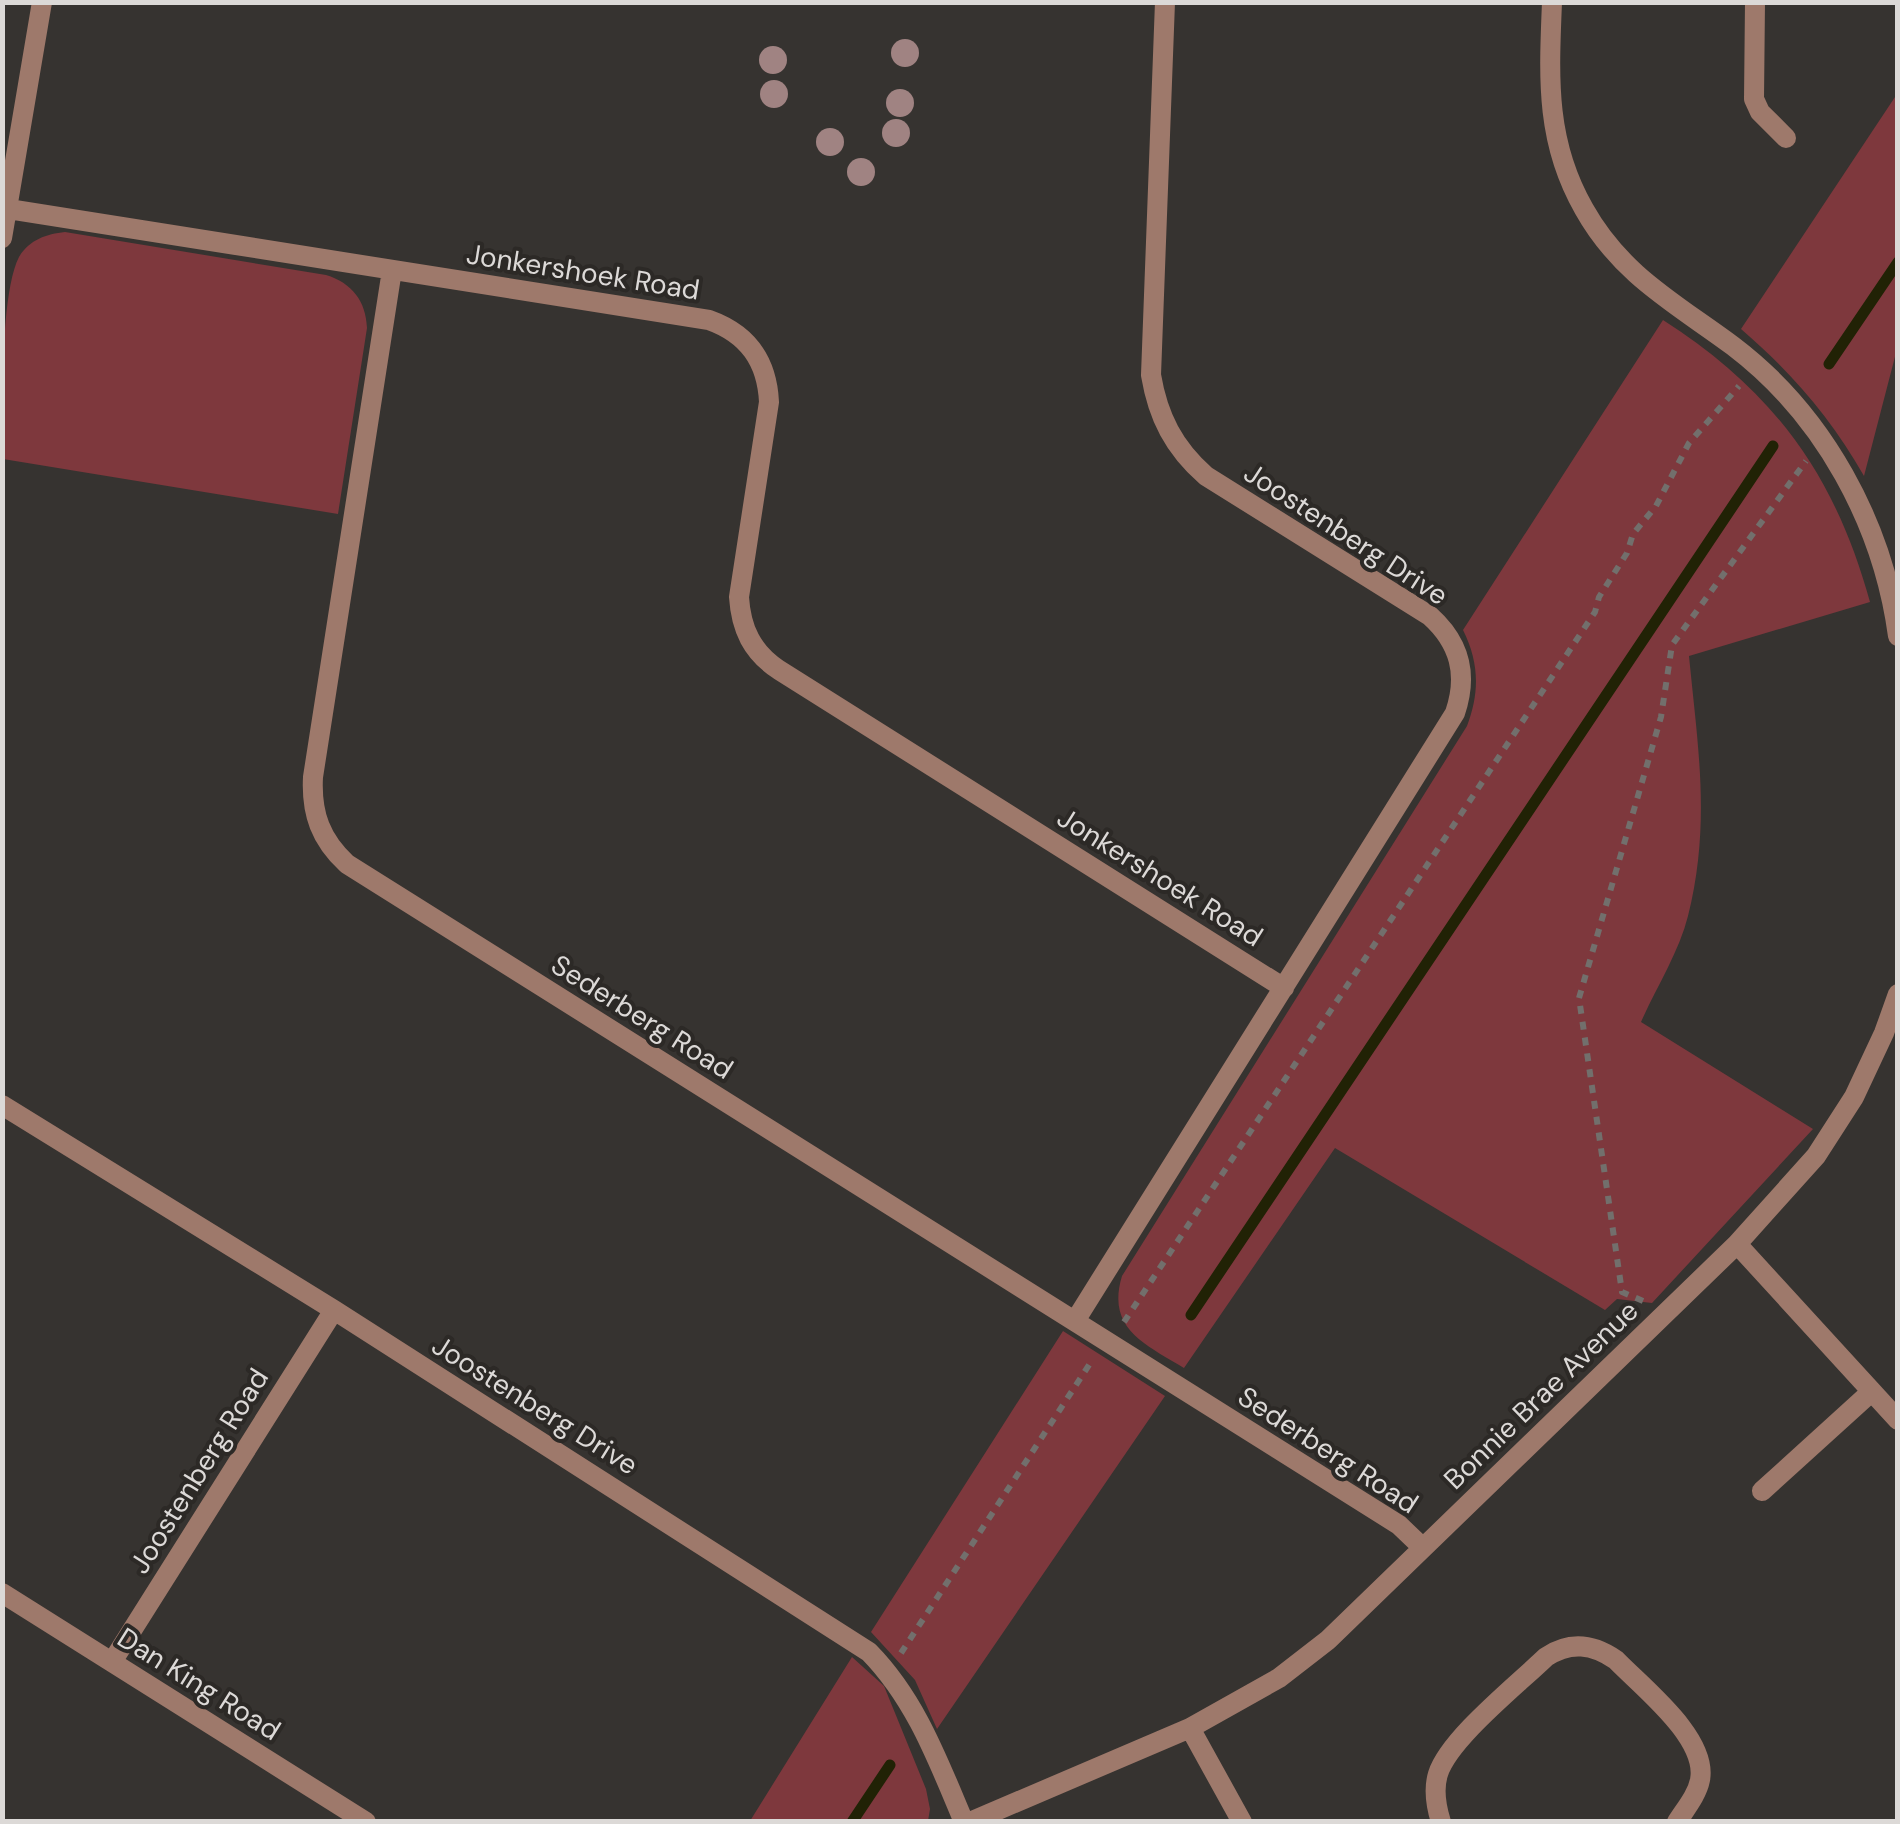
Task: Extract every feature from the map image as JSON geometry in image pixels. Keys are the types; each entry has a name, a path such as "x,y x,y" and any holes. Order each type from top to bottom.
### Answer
{"street":[{"path":"2,238 42,2"},
{"name":"Joostenberg Drive","path":"1075,1321 1455,713 1461,696 1462,677 1453,642 1430,616 1206,476 1178,449 1160,415 1151,375 1165,2"},
{"path":"1552,2 1548,84 1552,116 1568,177 1583,208 1623,264 1648,288 1785,392 1823,440 1858,501 1878,552 1894,604 1898,636"},
{"path":"1755,2 1754,100 1760,112 1786,138"},
{"name":"Jonkershoek Road","path":"5,208 709,320 741,336 763,365 769,402 739,597 740,617 756,650 779,670 1284,988"},
{"name":"Sederberg Road","path":"392,270 313,778 314,810 325,840 348,864 1399,1525 1422,1547"},
{"name":"Bonnie Brae Avenue","path":"967,1822 1190,1728 1279,1678 1328,1640 1737,1244 1826,1142 1854,1097 1898,994"},
{"name":"Joostenberg Drive","path":"2,1105 334,1310 869,1652 914,1709 967,1822"},
{"path":"1737,1244 1898,1420"},
{"name":"Joostenberg Road","path":"112,1662 334,1310"},
{"path":"1762,1491 1870,1392"},
{"name":"Dan King Road","path":"2,1593 366,1822"},
{"path":"1441,1822 1438,1773 1453,1747 1546,1657 1579,1645 1605,1652 1616,1660 1694,1742 1701,1776 1678,1822"},
{"path":"1190,1728 1242,1822"}],"path":[{"path":"888,1673 1594,612 1599,596 1634,534 1656,506 1689,443 1755,366"},
{"path":"1667,1312 1622,1292 1578,998 1660,718 1672,645 1823,440"}],"shaded area":[{"path":"1897,94 1897,349 1864,476 1809,397 1741,329"},
{"path":"65,232 326,275 350,288 364,309 367,328 338,514 3,459 4,355 13,274 28,246 45,236"},
{"path":"1663,320 1737,376 1795,440 1838,514 1870,602 1689,656 1701,818 1695,882 1679,943 1641,1022 1813,1129 1652,1303 1617,1299 1605,1310 1335,1148 1184,1368 1143,1342 1124,1322 1118,1294 1122,1276 1467,726 1476,677 1463,630"},
{"path":"1063,1331 1165,1396 937,1729 915,1680 871,1632"},
{"path":"852,1657 884,1686 926,1789 928,1821 750,1821"}],"waterway":[{"path":"1829,364 1898,262"},
{"path":"1191,1315 1773,446"},
{"path":"852,1822 890,1765"}]}
